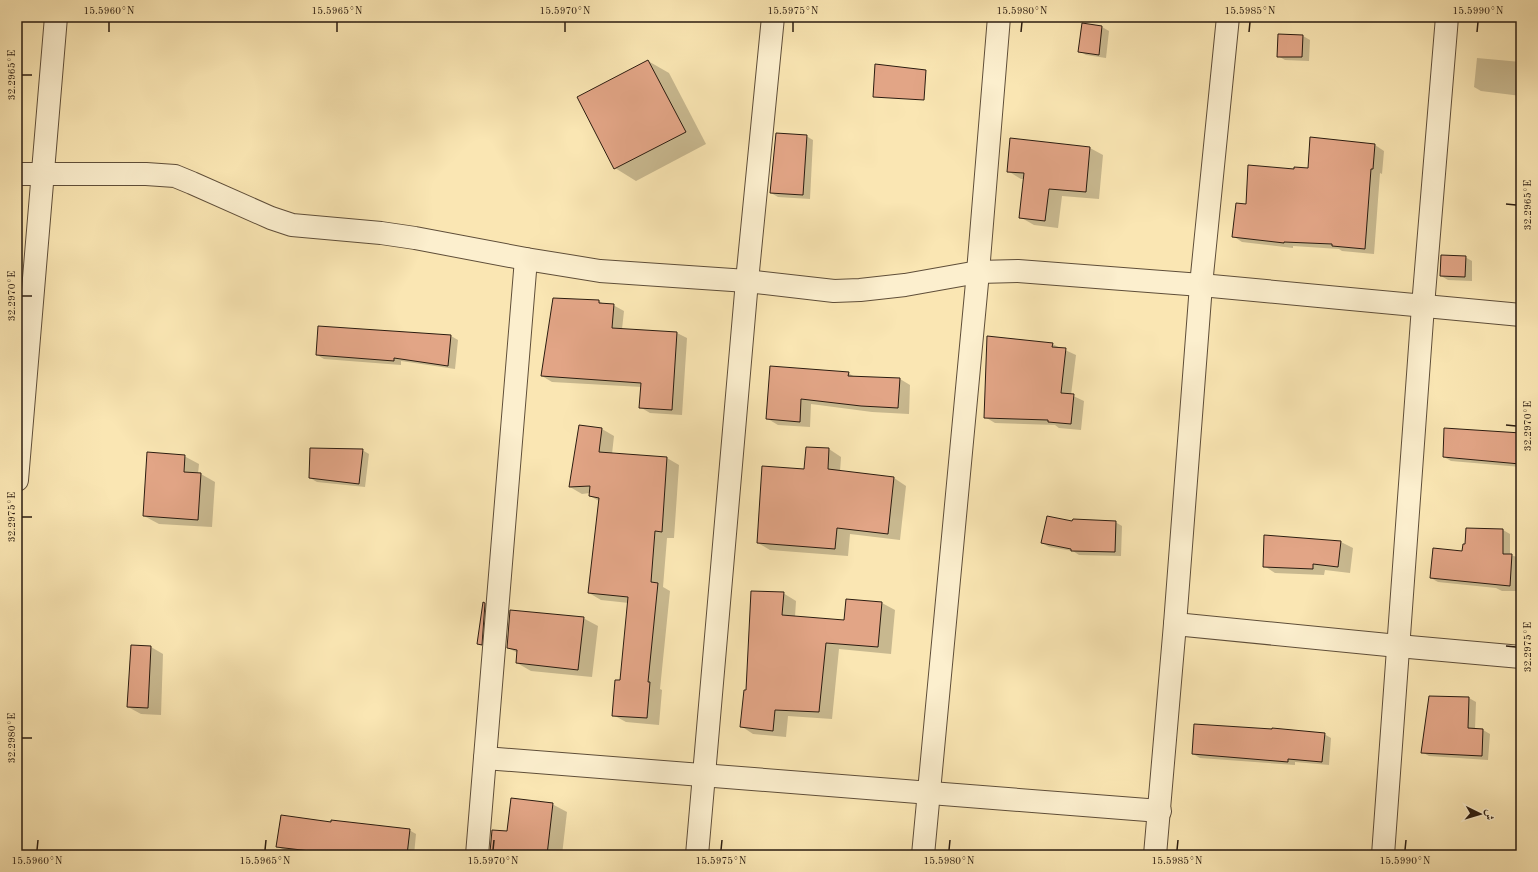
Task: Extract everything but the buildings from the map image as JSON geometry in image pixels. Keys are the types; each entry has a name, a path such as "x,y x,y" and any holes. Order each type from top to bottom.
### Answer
{"street":[{"path":"17,480 56,17"},
{"path":"697,855 747,281 773,17"},
{"path":"923,855 978,272 999,17"},
{"path":"1156,855 1176,624 1201,285 1228,17"},
{"path":"1383,855 1423,306 1447,17"},
{"path":"17,174 146,174 175,176 271,218 292,225 382,233 600,271 747,281 834,291 860,290 904,285 978,272 1018,271 1201,285 1521,315"},
{"path":"477,855 526,259"},
{"path":"1176,624 1521,657"},
{"path":"485,758 1160,811"}]}
